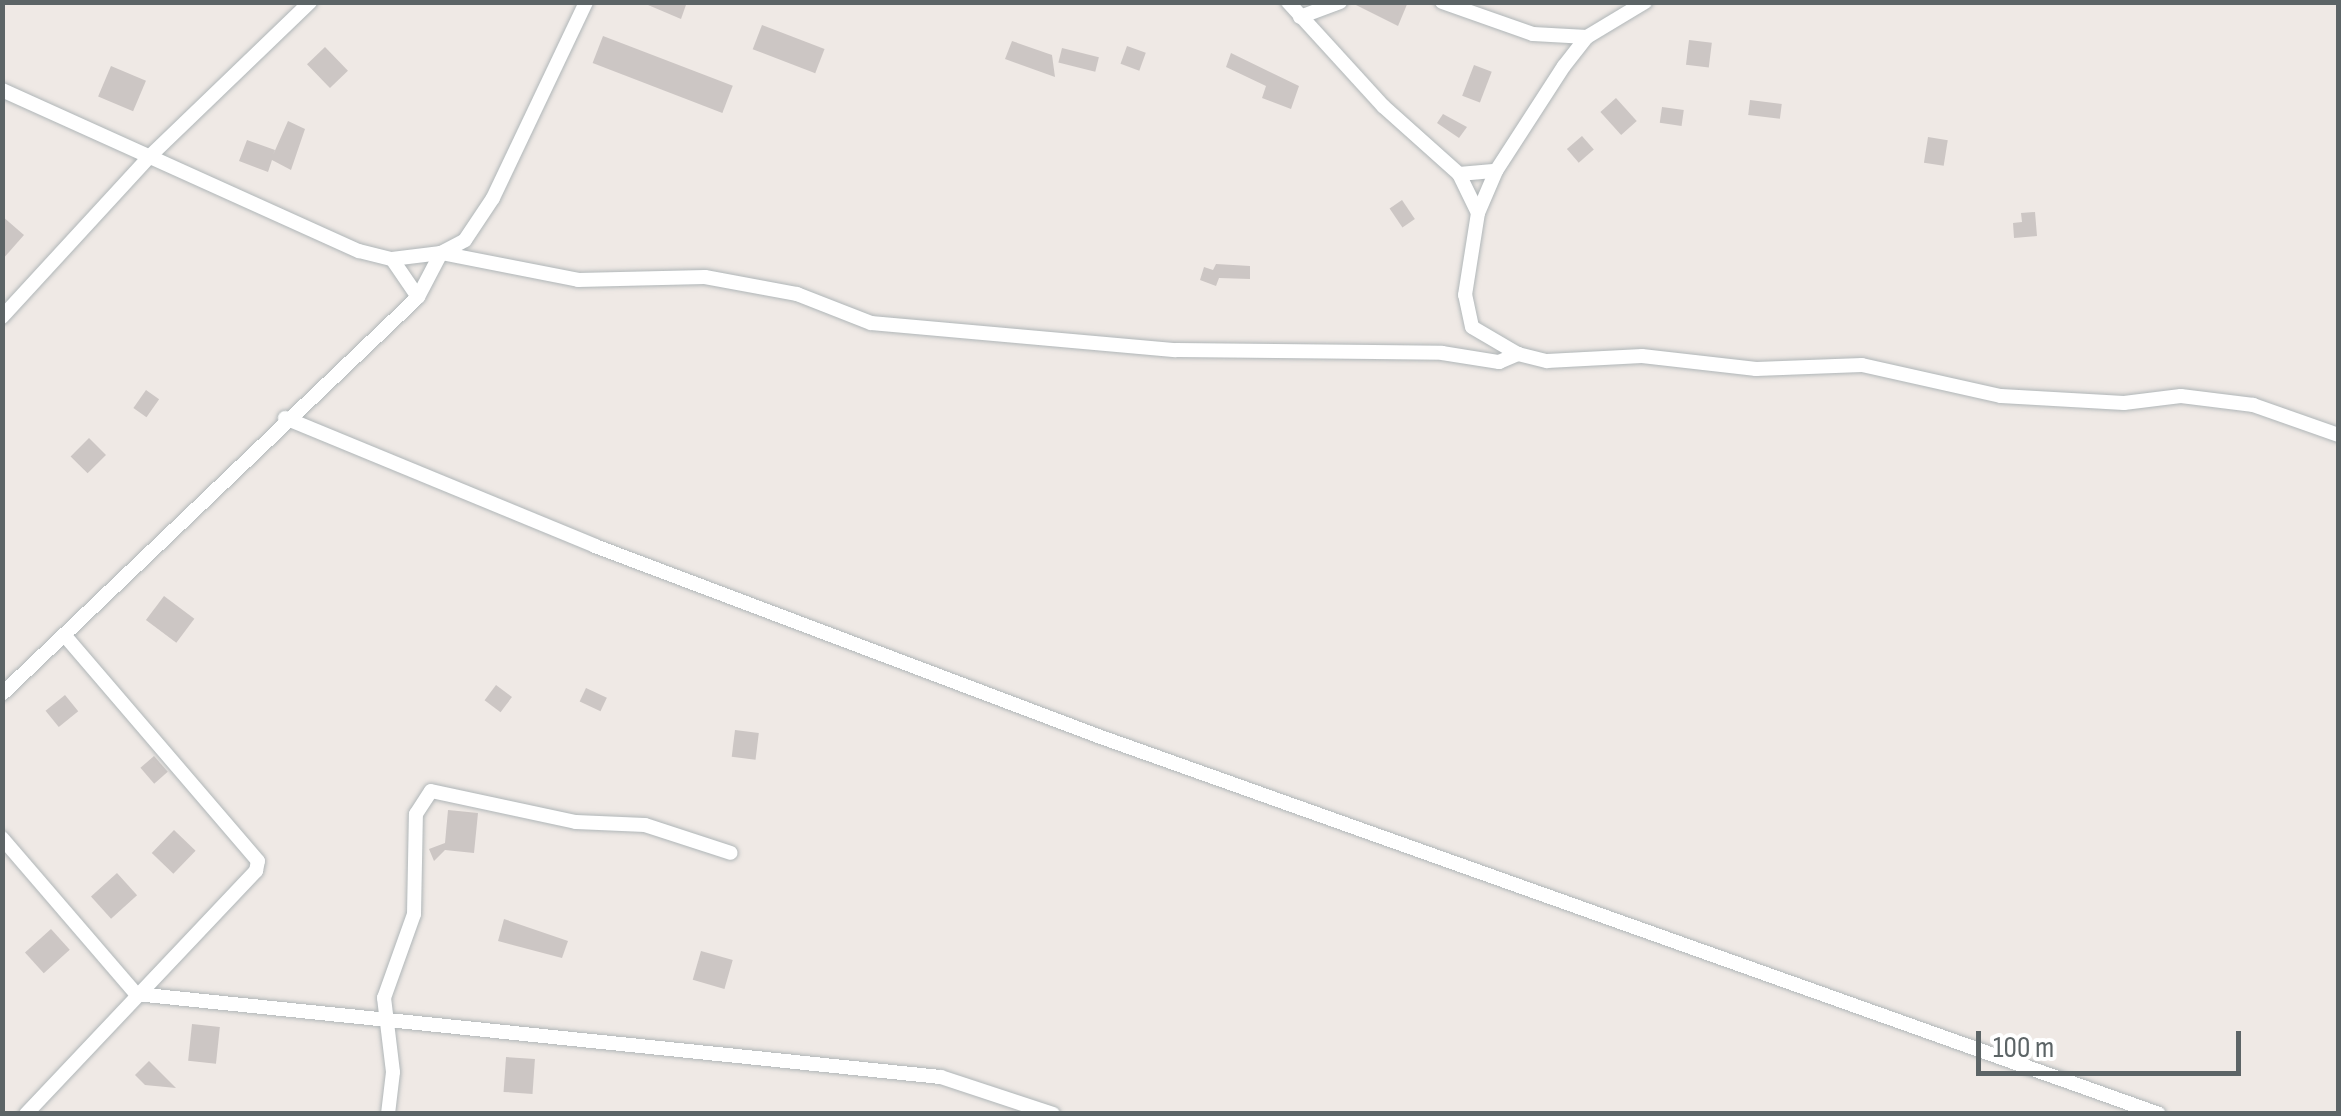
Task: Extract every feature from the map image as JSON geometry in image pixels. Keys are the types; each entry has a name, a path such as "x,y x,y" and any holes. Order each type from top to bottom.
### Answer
{"street":[{"path":"2,317 148,158 310,2"},
{"path":"2,694 285,418 418,297 441,253 465,240 493,198 586,2"},
{"path":"1288,2 1383,106 1459,174 1478,213"},
{"path":"1300,18 1340,2"},
{"path":"1442,2 1533,34 1586,37"},
{"path":"1645,2 1586,37 1496,171 1478,213 1466,296 1472,327 1518,354 1547,361 1642,356 1756,369 1862,365 2001,396 2124,404 2181,396 2275,410 2338,434"},
{"path":"2,90 359,251 392,259 441,253 552,278 705,277 797,294 888,325 1176,350 1442,352 1499,362 1518,354"},
{"path":"1459,174 1496,171"},
{"path":"392,259 418,297"},
{"path":"285,418 596,546 1098,736 2160,1114"},
{"path":"26,1114 256,870 258,861 64,634"},
{"path":"388,1114 393,1072 386,982 414,914 416,814 431,791 576,822 646,825 731,853"},
{"path":"2,838 136,994 941,1078 1054,1114"}],"building":[{"path":"641,2 687,2 681,19"},
{"path":"1350,2 1408,2 1398,26"},
{"path":"762,25 825,49 815,73 753,49"},
{"path":"603,36 733,86 722,113 593,63"},
{"path":"1689,40 1712,43 1709,68 1686,65"},
{"path":"1012,41 1052,55 1055,77 1005,59"},
{"path":"1127,46 1146,53 1139,71 1121,64"},
{"path":"325,47 348,71 330,88 307,64"},
{"path":"1062,48 1099,57 1095,72 1058,63"},
{"path":"1231,53 1299,86 1291,109 1262,98 1266,86 1226,67"},
{"path":"1474,65 1492,72 1480,103 1462,96"},
{"path":"111,66 146,81 133,111 98,96"},
{"path":"1616,98 1637,121 1621,135 1600,112"},
{"path":"1750,100 1782,104 1780,119 1748,115"},
{"path":"1662,107 1684,110 1682,126 1660,123"},
{"path":"1443,114 1467,127 1459,138 1437,123"},
{"path":"288,121 305,129 291,170 272,160 268,172 239,161 247,140 275,150 273,155"},
{"path":"1582,136 1594,150 1579,163 1567,149"},
{"path":"1928,137 1948,140 1944,166 1924,163"},
{"path":"1402,200 1415,219 1402,227 1390,208"},
{"path":"2035,212 2037,236 2014,238 2013,223 2022,222 2021,213"},
{"path":"2,216 24,235 2,260"},
{"path":"1216,264 1250,266 1250,279 1219,278 1216,286 1200,280 1204,267 1213,270"},
{"path":"146,390 159,399 146,417 133,408"},
{"path":"89,438 106,455 88,473 71,456"},
{"path":"164,596 194,619 176,643 146,620"},
{"path":"496,685 512,697 501,712 485,700"},
{"path":"586,688 607,698 601,711 580,702"},
{"path":"65,695 78,711 59,727 46,711"},
{"path":"735,730 759,733 756,760 732,757"},
{"path":"154,756 168,772 154,784 140,768"},
{"path":"448,810 478,813 474,853 445,850 434,861 429,849 445,843"},
{"path":"174,830 196,851 173,874 152,853"},
{"path":"117,873 137,895 111,919 91,896"},
{"path":"504,919 568,941 562,958 498,941"},
{"path":"51,929 70,950 44,973 25,952"},
{"path":"701,951 733,960 724,989 693,980"},
{"path":"192,1024 220,1027 216,1064 188,1061"},
{"path":"506,1057 535,1059 532,1094 504,1092"},
{"path":"149,1061 176,1088 145,1085 135,1075"}]}
